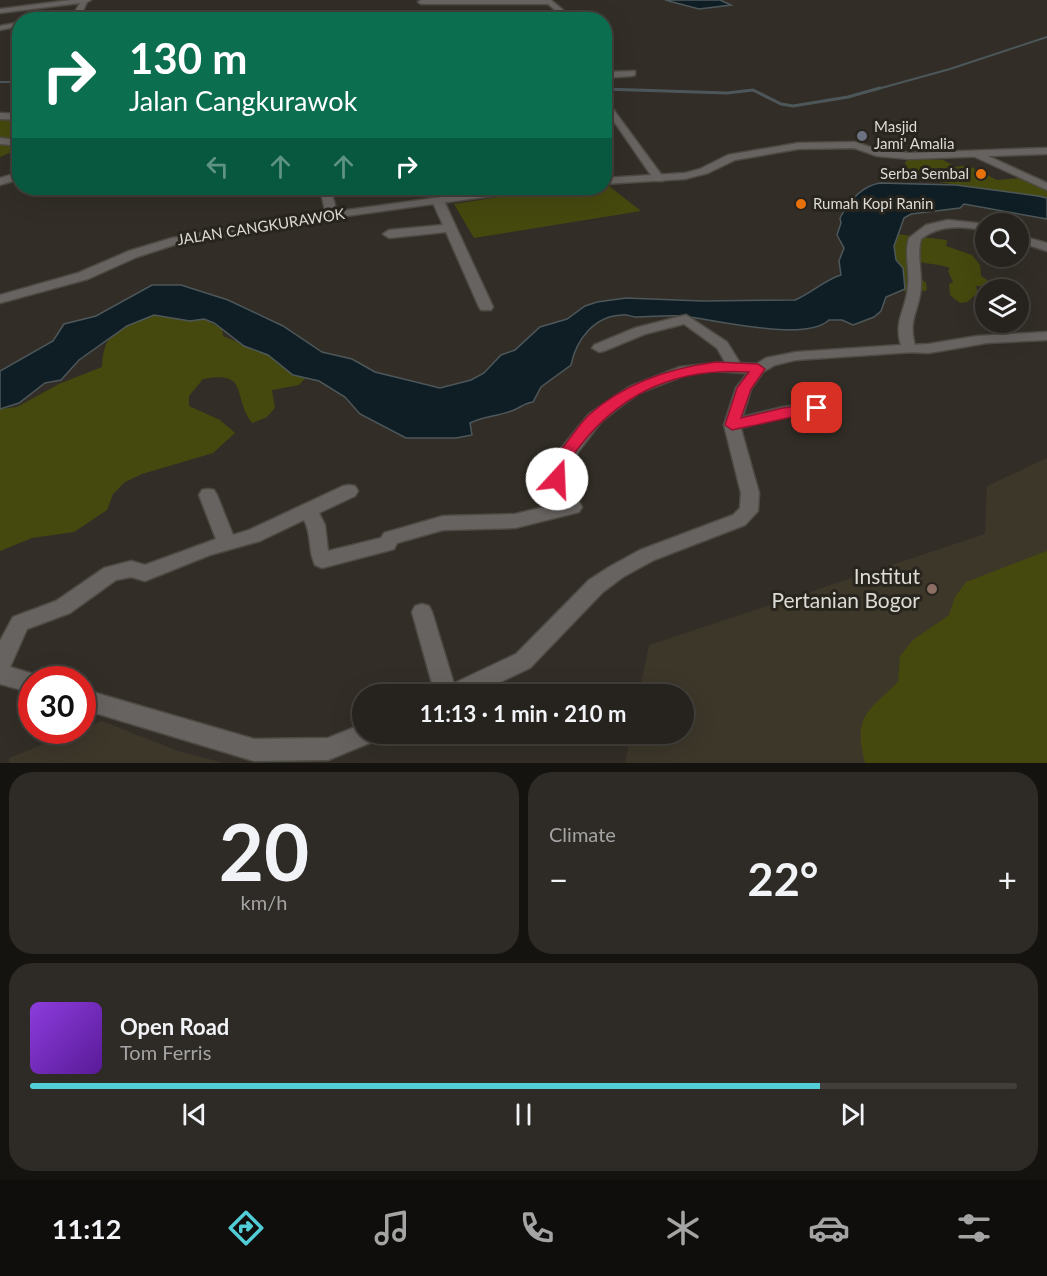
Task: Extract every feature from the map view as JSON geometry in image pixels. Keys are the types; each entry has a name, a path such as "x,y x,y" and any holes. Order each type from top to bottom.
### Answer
{"street":[{"path":"0,11 87,0"},
{"path":"421,2 549,1 562,12"},
{"path":"612,74 632,73"},
{"path":"0,115 11,106"},
{"path":"612,111 659,179"},
{"path":"612,181 659,179 704,171 732,157 782,147 855,145 890,155 1047,151"},
{"path":"977,154 1047,187"},
{"path":"327,195 332,215"},
{"name":"JALAN CANGKURAWOK","path":"0,299 83,276 156,245 467,195"},
{"path":"438,201 486,307"},
{"path":"909,349 904,337 903,321 915,288 911,262 915,238 930,228 940,225 975,225"},
{"path":"389,234 450,228"},
{"path":"1029,241 1047,247"},
{"path":"599,348 640,331 686,319 722,345 736,368"},
{"path":"475,684 523,661 596,586 616,572 647,555 739,520 749,512 750,493 732,425 744,388 758,369 771,361 796,356 935,348 987,339 1017,340 1047,336"},
{"path":"309,512 316,525 318,550 322,560 376,548 387,544 390,538 443,524 515,521 573,507 557,479 557,469 564,456 595,418 634,390 685,370 716,366 758,369"},
{"path":"732,425 762,416 817,408"},
{"path":"0,667 14,631 20,623 63,607 111,574 131,569 145,573 191,554 254,536 309,512 332,497 349,491"},
{"path":"208,495 227,543"},
{"path":"422,612 443,684"},
{"path":"0,674 18,679"},
{"path":"96,703 254,750 327,756 352,741"}],"shaded area":[{"path":"665,0 720,0 731,5 699,9"},
{"path":"12,117 12,152 0,157 0,119"},
{"path":"909,158 943,160 956,167 967,165 997,180 1022,178 1047,190 1047,199 939,182 909,170 905,163"},
{"path":"880,183 956,185 1038,196 1047,198 1047,219 1029,216 1029,213 1014,213 964,204 960,208 911,214 904,218 894,246 896,260 903,268 905,289 886,297 881,311 874,317 853,325 842,320 829,320 817,327 780,330 681,316 612,316 588,331 577,347 571,365 541,387 533,402 509,412 470,423 472,435 456,438 406,438 360,414 345,397 319,381 293,375 268,355 244,346 214,323 204,319 190,321 154,315 127,326 79,360 61,380 45,383 19,403 0,409 0,371 53,341 64,324 96,316 152,285 181,285 228,300 283,326 322,352 352,359 375,372 440,388 471,380 484,373 501,355 515,350 540,327 567,319 585,306 597,302 626,298 702,301 795,300 841,275 839,261 844,248 837,235 841,223 840,218 856,195"},
{"path":"612,188 641,211 474,238 454,204 511,195 612,195"},
{"path":"896,234 947,240 946,246 972,255 975,259 975,267 980,267 981,276 986,279 975,279 975,295 967,302 960,303 950,295 949,284 953,282 948,271 950,268 911,258 918,276 926,283 927,290 910,295 899,287 891,255"},
{"path":"154,315 177,319 204,319 222,329 223,336 257,350 269,349 309,374 299,385 272,390 275,408 267,417 252,423 234,382 228,378 218,377 203,379 189,396 189,406 220,420 235,433 213,453 142,474 125,482 113,494 107,510 74,532 32,538 0,551 0,409 17,407 59,384 102,367 106,345 117,330"},
{"name":"Institut Pertanian Bogor","path":"1047,458 1047,763 625,763 629,744 694,744 694,684 641,684 649,645 985,534 987,486"},
{"path":"1047,551 1047,763 865,763 861,735 865,716 898,682 900,656 913,640 949,615 955,597 966,582"},
{"path":"102,721 178,751 224,763 9,763 9,758 44,744 96,744 96,723"}],"waterway":[{"path":"874,90 950,69 1047,37"},
{"path":"0,82 12,82"},
{"path":"612,89 727,93 753,90 781,104 793,106 848,97 880,88"},
{"path":"612,89 627,90"}],"place":[{"name":"Masjid Jami' Amalia","path":"862,136"},
{"name":"Serba Sembal","path":"981,174"},
{"name":"Rumah Kopi Ranin","path":"801,204"},
{"name":"Institut Pertanian Bogor","path":"932,589"}],"route":[{"path":"557,479 557,469 564,456 595,418 634,390 685,370 716,366 758,369 744,388 735,408 732,425 752,418 817,408"}]}
